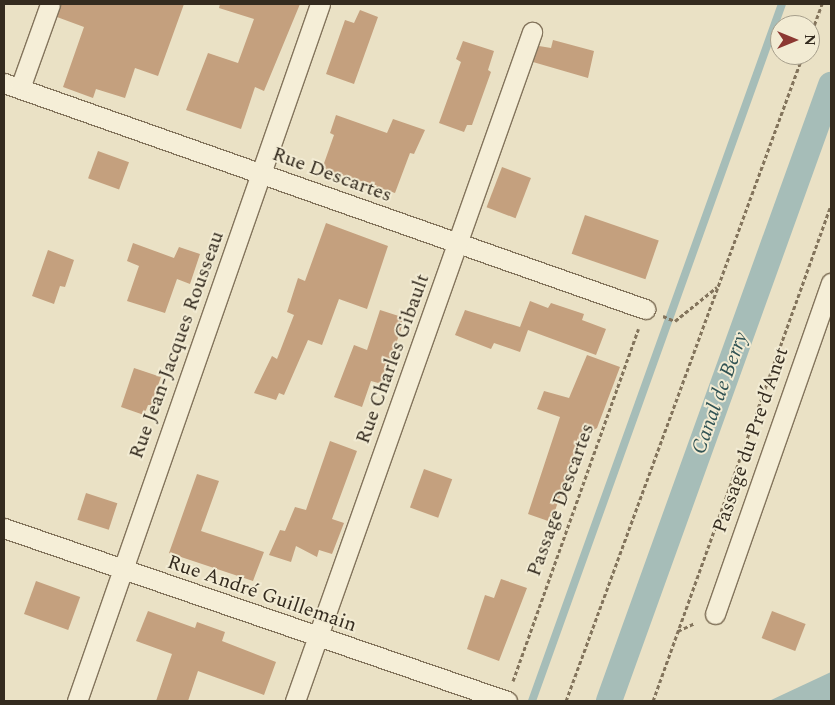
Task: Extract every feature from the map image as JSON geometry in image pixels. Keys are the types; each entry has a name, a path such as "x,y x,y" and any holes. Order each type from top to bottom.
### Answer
{"street":[{"path":"12,86 50,4"},
{"name":"Rue Jean-Jacques Rousseau","path":"77,701 121,569 262,174 320,4"},
{"name":"Rue Charles Gibault","path":"295,701 532,32"},
{"name":"Rue Descartes","path":"12,86 645,309"},
{"name":"Passage du Pre d’Anet","path":"715,614 831,283"},
{"name":"Rue André Guillemain","path":"4,528 506,701"}],"path":[{"path":"566,701 799,65"},
{"path":"653,701 831,205"},
{"path":"675,321 718,286"},
{"name":"Passage Descartes","path":"506,701 645,309"}],"water":[{"path":"831,672 831,701 769,701"}],"building":[{"path":"61,4 184,4 158,76 135,68 125,98 96,89 93,98 63,87 84,27 57,17"},
{"path":"220,4 300,4 264,91 255,87 241,129 186,110 208,53 238,63 254,19 219,8"},
{"path":"360,10 378,17 354,84 326,74 345,20 354,23"},
{"path":"553,40 594,51 588,78 533,62 539,46 551,48"},
{"path":"463,41 494,51 488,70 491,72 472,125 467,125 464,132 439,123 461,62 456,59"},
{"path":"336,115 387,133 393,119 425,130 414,154 410,153 395,193 322,169 334,135 330,133"},
{"path":"98,151 129,162 119,190 88,178"},
{"path":"502,167 531,178 516,218 487,207"},
{"path":"585,215 659,240 645,279 572,254"},
{"path":"326,223 388,246 367,309 339,299 322,345 308,340 284,395 279,393 276,400 254,393 272,356 277,359 294,315 287,312 298,278 305,281"},
{"path":"133,243 174,258 179,247 200,254 190,284 177,279 165,313 127,301 139,266 127,261"},
{"path":"48,250 74,260 65,287 60,286 54,304 32,296"},
{"path":"530,301 548,308 551,303 584,314 582,320 606,329 596,355 528,330 520,352 494,343 491,349 455,335 465,310 520,327"},
{"path":"380,310 405,318 382,384 371,381 362,407 334,397 354,345 367,350"},
{"path":"587,355 620,367 597,428 581,437 551,522 528,514 560,417 537,409 544,391 569,398"},
{"path":"134,368 161,377 151,405 148,405 144,415 121,407"},
{"path":"330,441 357,451 332,519 344,523 332,554 319,550 317,557 296,546 291,562 269,555 280,530 285,531 295,507 306,510"},
{"path":"424,469 452,479 438,518 410,508"},
{"path":"197,474 219,481 201,531 264,552 253,581 169,553"},
{"path":"86,493 117,503 109,530 77,520"},
{"path":"501,579 527,588 499,661 467,649 485,595 494,598"},
{"path":"36,581 80,597 68,630 24,614"},
{"path":"148,611 195,628 197,622 225,632 222,641 276,662 264,695 198,671 188,701 156,701 172,654 136,641"},
{"path":"772,611 806,624 795,651 762,638"}],"waterway":[{"path":"532,701 782,4"},
{"name":"Canal de Berry","path":"609,701 831,85"}]}
